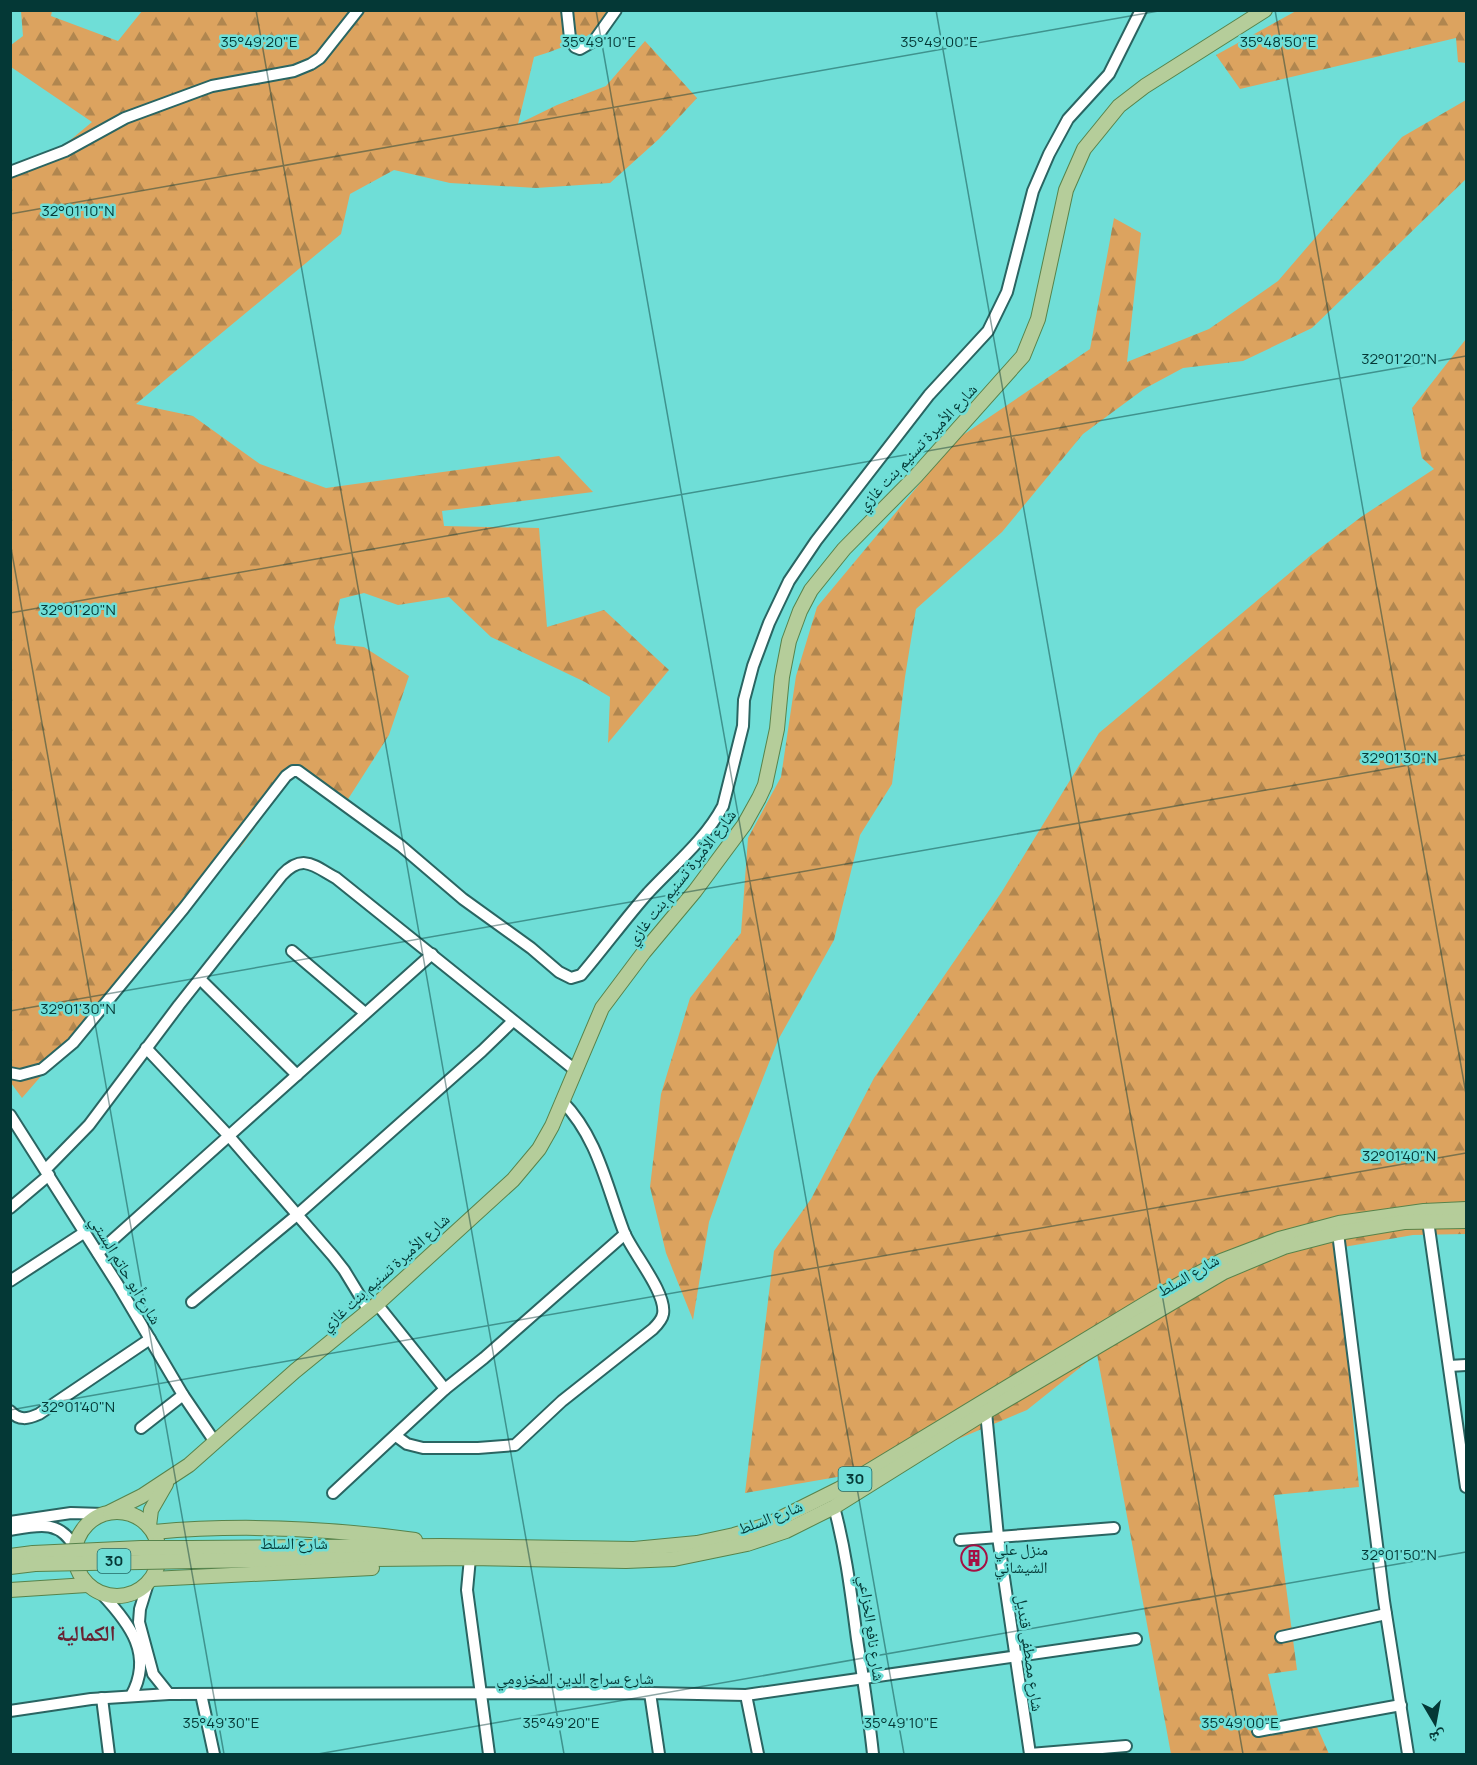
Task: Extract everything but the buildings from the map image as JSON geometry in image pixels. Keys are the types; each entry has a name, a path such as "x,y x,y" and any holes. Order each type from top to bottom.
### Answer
{"main road":[{"name":"شارع الأميرة تسنيم بنت غازي","path":"106,1513 142,1496 189,1465 295,1371 373,1307 513,1180 539,1149 552,1126 606,1001 695,891 744,825 759,798 765,785 777,729 782,677 789,641 811,590 844,549 916,476 1023,356 1038,319 1066,190 1084,149 1119,106 1145,86 1265,10"},
{"name":"شارع السلط","path":"10,1556 34,1559 441,1546 658,1548 706,1541 766,1525 839,1489 1153,1299 1221,1261 1279,1239 1339,1222 1424,1211 1467,1209"},
{"name":"شارع السلط","path":"192,1555 626,1561 674,1559 747,1544 786,1531 834,1507 986,1412 1214,1278 1284,1247 1338,1233 1388,1224 1467,1221"},
{"name":"شارع الأميرة تسنيم بنت غازي","path":"152,1529 151,1510 170,1477"},
{"path":"124,1512 135,1515 152,1529 159,1543 160,1556 158,1568 150,1581 136,1593 122,1596 102,1594 87,1585 79,1574 75,1561 75,1548 84,1527 106,1513 124,1512"},
{"path":"152,1529 322,1530 400,1538 441,1546"},
{"name":"شارع السلط","path":"10,1567 34,1559"},
{"path":"150,1581 381,1568 427,1560"},
{"path":"10,1590 87,1585"}],"street":[{"path":"10,172 65,151 124,118 212,86 294,71 311,64 320,58 358,10"},
{"path":"567,10 570,38 575,47 580,49 594,40 616,10"},
{"path":"10,1073 20,1075 42,1069 73,1043 177,917 286,776 293,771 298,771 383,833 559,972 568,978 581,975 648,893 703,836 717,818 723,806 743,726 744,700 753,666 769,623 789,581 816,541 929,395 988,331 1007,292 1033,191 1049,154 1068,119 1109,74 1141,10"},
{"path":"10,1208 47,1172 88,1125 282,875 300,862 309,863 336,878 575,1070"},
{"path":"292,951 365,1013"},
{"path":"98,1253 432,954"},
{"path":"200,979 297,1075"},
{"path":"192,1302 297,1215 513,1021"},
{"path":"146,1048 228,1136 345,1270 373,1307 418,1353 445,1389"},
{"path":"396,1436 407,1444 423,1448 510,1447 519,1442 562,1401 653,1329 663,1314 661,1299 625,1234 594,1147 576,1115 562,1101"},
{"name":"شارع أبو حاتم البستي","path":"10,1115 98,1253 183,1395 215,1442"},
{"path":"1428,1221 1467,1487"},
{"path":"10,1281 85,1232"},
{"path":"1338,1233 1386,1614 1408,1755"},
{"path":"333,1493 445,1389 484,1358 625,1234"},
{"path":"10,1411 20,1418 39,1414 150,1339"},
{"path":"1449,1366 1467,1365"},
{"path":"141,1428 183,1395"},
{"name":"شارع مصطفى قنديل","path":"986,1412 998,1537 1030,1754"},
{"name":"شارع نافع الخزاعي","path":"834,1507 850,1574 873,1755"},
{"path":"10,1522 71,1513 106,1513"},
{"path":"10,1530 50,1526 68,1536 75,1548"},
{"path":"960,1540 1114,1528"},
{"path":"470,1558 467,1590 489,1755"},
{"path":"131,1696 140,1676 142,1649 139,1616 150,1581"},
{"path":"102,1594 127,1623 153,1674 169,1694"},
{"path":"1281,1637 1386,1614"},
{"name":"شارع سراج الدين المخزومي","path":"10,1711 102,1698 169,1694 650,1693 746,1695 1136,1639"},
{"path":"650,1693 659,1755"},
{"path":"201,1694 214,1755"},
{"path":"746,1695 758,1755"},
{"path":"102,1698 109,1755"},
{"path":"1258,1731 1401,1705"},
{"path":"1030,1754 1126,1746"}],"green space":[{"path":"21,11 52,11 51,16 118,41 142,11 621,11 603,27 592,33 569,45 534,57 518,124 557,105 606,86 645,41 697,98 659,139 610,183 536,188 450,183 394,170 350,194 341,234 136,404 193,416 260,464 326,488 559,456 593,492 442,511 444,526 539,528 547,627 604,610 669,670 608,743 610,697 585,682 491,637 449,597 398,605 364,593 340,599 334,627 336,644 364,647 409,676 389,735 343,807 300,765 243,844 22,1098 11,1083 11,178 37,168 92,122 11,67 11,45 23,36"},
{"path":"1296,11 1466,11 1466,63 1458,62 1456,38 1240,89 1216,55"},
{"path":"1466,100 1466,179 1312,328 1243,361 1183,368 1144,389 1083,434 1002,532 916,609 892,784 860,835 834,940 778,1040 735,1149 709,1222 693,1320 666,1253 650,1187 661,1094 690,998 741,933 748,838 781,777 796,676 817,607 957,439 1090,349 1114,218 1141,233 1127,362 1209,329 1278,281 1402,137"},
{"path":"1466,339 1466,1234 1413,1235 1338,1248 1359,1487 1274,1495 1297,1670 1268,1674 1281,1730 1314,1720 1329,1754 1171,1754 1097,1354 1027,1410 889,1468 745,1493 774,1251 811,1199 874,1078 1001,893 1099,733 1310,556 1361,517 1434,469 1422,458 1412,408"}],"place":[{"name":"منزل علي الشيشاني","path":"974,1558"}],"district":[{"name":"الكمالية","path":"86,1633"}]}
